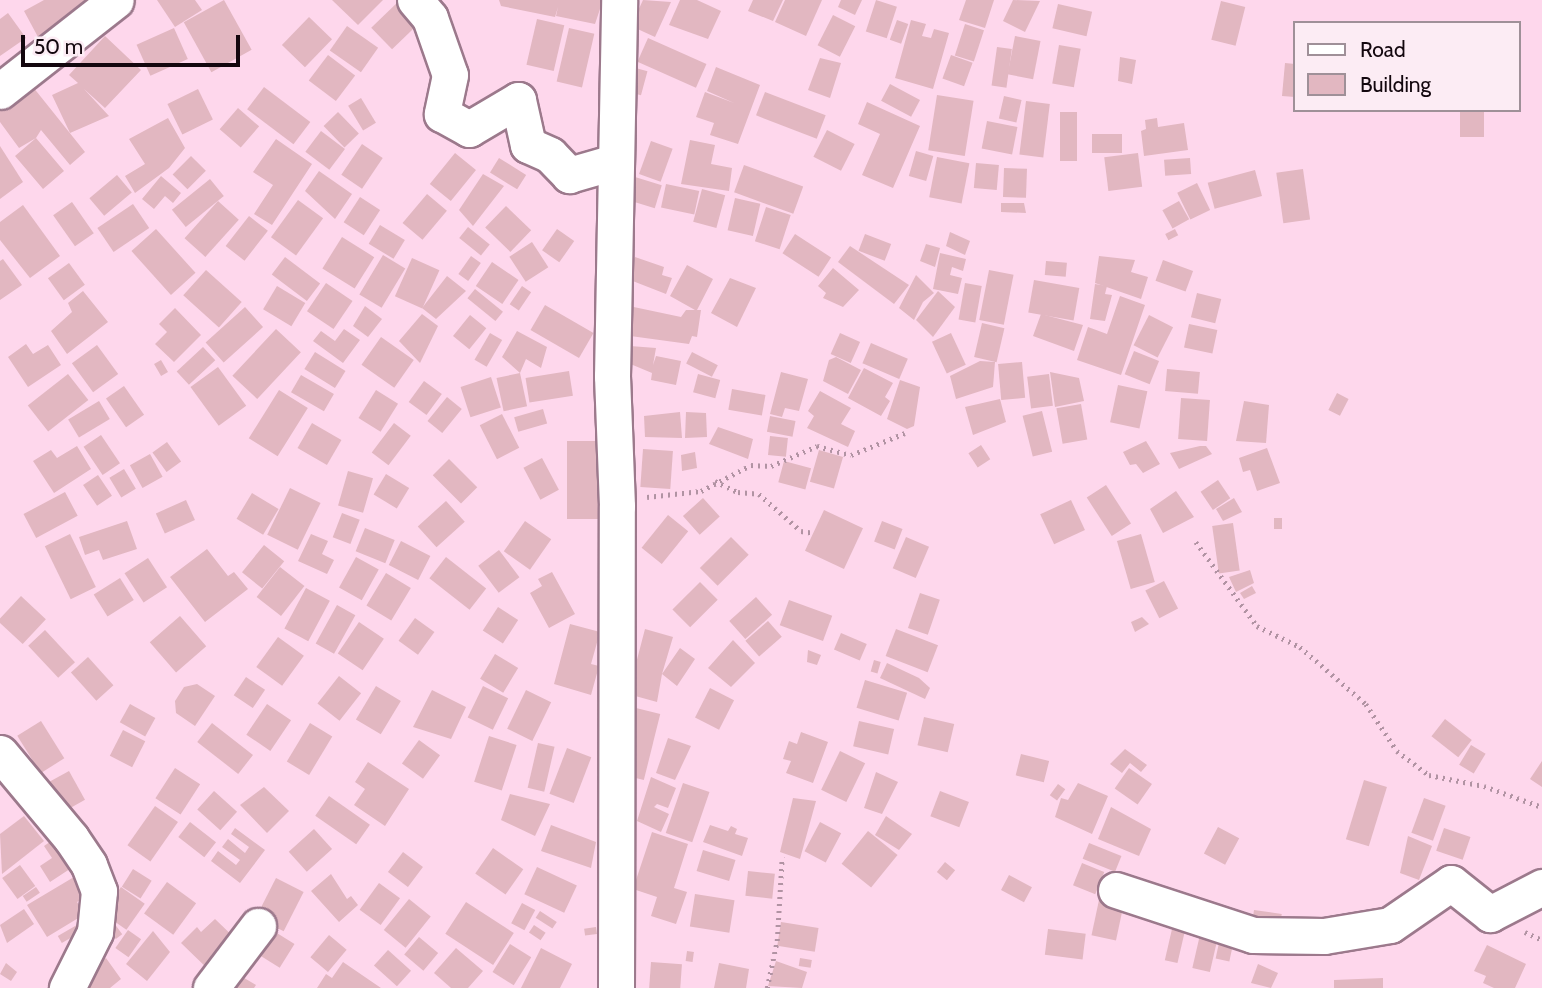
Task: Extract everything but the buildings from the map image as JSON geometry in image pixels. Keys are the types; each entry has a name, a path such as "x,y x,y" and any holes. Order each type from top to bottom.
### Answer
{"street":[{"path":"0,91 116,0"},
{"path":"415,0 429,18 450,75 442,114 469,130 518,100 528,145 550,155 569,176 614,162"},
{"path":"616,988 617,506 612,376 619,0"},
{"path":"0,753 71,838 89,865 99,891 95,932 67,988"},
{"path":"1115,890 1253,935 1324,936 1390,925 1451,883 1490,914 1542,887"},
{"path":"211,988 258,926"}],"path":[{"path":"617,506 651,495 701,491 715,481 751,465 771,466 817,446 851,455 905,433"},
{"path":"715,481 738,492 759,494 801,531 814,533"},
{"path":"1196,542 1257,625 1300,648 1366,704 1397,751 1429,775 1484,786 1542,807"},
{"path":"766,988 778,934 782,857"}]}
